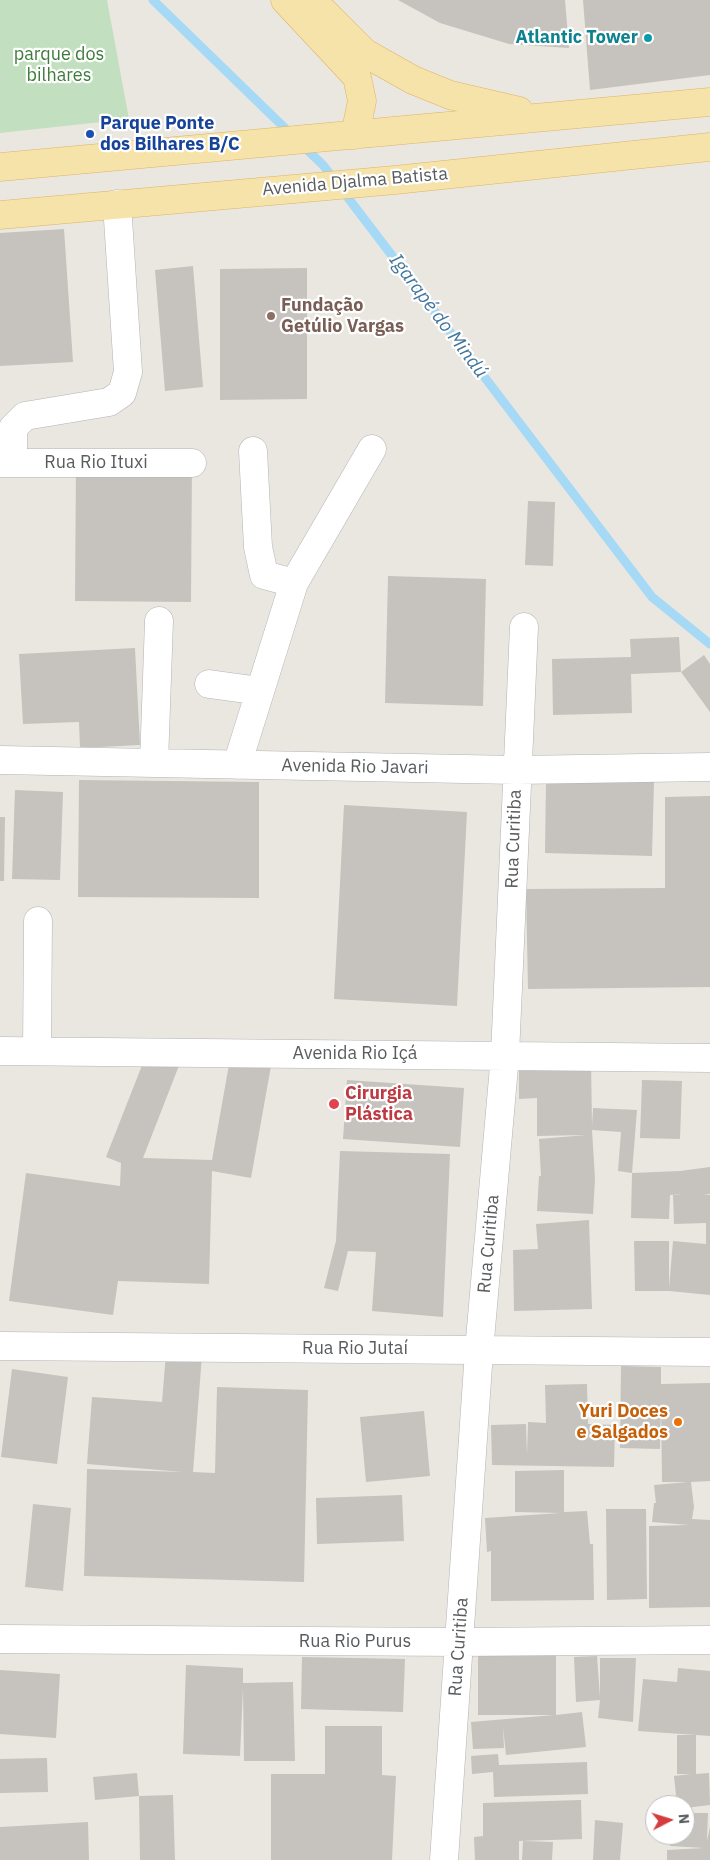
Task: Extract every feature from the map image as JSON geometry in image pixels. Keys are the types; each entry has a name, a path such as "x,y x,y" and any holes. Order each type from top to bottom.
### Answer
{"main road":[{"path":"285,0 358,61 450,94 542,116"},
{"path":"312,0 358,61 362,101 348,135"},
{"path":"0,167 710,102"},
{"name":"Avenida Djalma Batista","path":"0,215 216,194 395,180 710,147"}],"street":[{"path":"6,463 13,428 25,416 109,402 122,393 128,372 117,204"},
{"path":"237,765 294,583 372,449"},
{"path":"253,451 258,547 264,575 294,583"},
{"name":"Rua Rio Ituxi","path":"6,463 192,464"},
{"path":"154,763 159,620"},
{"name":"Rua Curitiba","path":"444,1860 479,1350 505,1055 516,770 524,627"},
{"path":"209,684 260,690"},
{"name":"Avenida Rio Javari","path":"0,760 516,770 710,767"},
{"path":"36,1051 38,921"},
{"name":"Avenida Rio Içá","path":"0,1051 710,1058"},
{"name":"Rua Rio Jutaí","path":"0,1346 710,1352"},
{"name":"Rua Rio Purus","path":"0,1639 459,1642 710,1640"}],"green space":[{"name":"parque dos bilhares","path":"0,0 107,0 129,119 0,133"}],"building":[{"path":"398,0 565,0 569,48 509,44 440,23"},
{"name":"Atlantic Tower","path":"583,0 710,0 710,75 590,90"},
{"path":"64,229 73,362 0,366 0,233"},
{"path":"193,266 203,387 165,391 155,270"},
{"path":"307,268 307,399 220,400 220,269"},
{"path":"76,462 192,463 191,602 75,601"},
{"path":"528,501 555,502 553,566 525,565"},
{"path":"388,576 486,579 483,706 385,703"},
{"path":"679,637 681,672 631,674 632,713 553,715 552,659 631,657 630,639"},
{"path":"135,648 140,745 80,748 79,722 23,724 19,654"},
{"path":"704,655 710,664 710,712 681,672"},
{"path":"546,779 654,782 652,856 545,853"},
{"path":"79,780 259,782 259,898 78,897"},
{"path":"15,790 63,792 60,880 12,879"},
{"path":"710,796 710,987 528,989 526,889 665,888 665,797"},
{"path":"344,805 467,812 457,1006 334,999"},
{"path":"0,817 5,817 4,881 0,881"},
{"path":"148,1050 180,1063 143,1158 212,1160 230,1059 271,1066 251,1178 212,1171 209,1284 118,1281 113,1315 9,1301 26,1173 120,1186 121,1163 106,1157"},
{"path":"519,1060 591,1060 592,1126 593,1108 637,1110 632,1173 618,1171 621,1132 592,1130 595,1179 593,1214 537,1211 539,1176 541,1176 539,1139 586,1135 537,1136 537,1098 519,1099"},
{"path":"347,1080 464,1088 460,1147 343,1139"},
{"path":"642,1080 682,1081 680,1139 640,1138"},
{"path":"340,1151 450,1154 443,1317 372,1311 376,1252 348,1251 338,1291 324,1288 336,1241"},
{"path":"710,1167 710,1194 703,1195 710,1195 710,1295 669,1291 635,1291 634,1241 669,1241 669,1288 673,1241 706,1244 706,1223 674,1224 673,1195 682,1194 670,1195 669,1219 631,1218 632,1173 680,1171"},
{"path":"589,1220 592,1309 514,1311 513,1250 538,1249 536,1224"},
{"path":"166,1353 202,1355 193,1472 215,1473 217,1387 308,1390 304,1582 84,1576 87,1469 183,1472 87,1464 92,1397 162,1402"},
{"path":"621,1366 661,1367 661,1384 710,1383 710,1481 691,1482 694,1507 692,1519 710,1520 710,1607 649,1608 649,1526 689,1525 652,1522 654,1503 656,1503 654,1485 688,1482 662,1482 661,1403 660,1449 620,1448"},
{"path":"12,1369 68,1377 57,1464 1,1457"},
{"path":"587,1384 588,1424 615,1425 614,1467 492,1465 491,1425 526,1424 527,1455 528,1422 546,1423 545,1385"},
{"path":"424,1411 430,1476 366,1482 360,1417"},
{"path":"564,1470 564,1512 587,1511 590,1544 593,1544 594,1600 491,1601 491,1551 487,1552 485,1518 560,1513 515,1512 515,1471"},
{"path":"402,1495 404,1541 317,1544 316,1498"},
{"path":"33,1504 71,1508 63,1591 25,1587"},
{"path":"606,1509 646,1509 647,1599 607,1600"},
{"path":"478,1653 556,1653 556,1715 582,1712 586,1747 506,1755 503,1727 504,1748 473,1749 471,1722 554,1715 478,1715"},
{"path":"597,1656 600,1697 600,1658 636,1658 633,1722 598,1718 600,1700 576,1702 574,1657"},
{"path":"302,1657 405,1659 403,1712 301,1709"},
{"path":"186,1665 243,1668 243,1683 293,1682 295,1761 244,1761 243,1688 240,1756 183,1754"},
{"path":"678,1668 710,1671 710,1736 638,1731 643,1679 677,1682"},
{"path":"0,1670 60,1674 56,1738 0,1734"},
{"path":"325,1726 382,1726 382,1775 396,1776 392,1860 271,1860 271,1774 325,1774"},
{"path":"677,1735 696,1735 696,1774 709,1773 710,1805 695,1807 695,1795 676,1795 674,1776 691,1774 677,1774"},
{"path":"498,1754 499,1765 587,1762 588,1794 494,1797 493,1772 472,1774 471,1756"},
{"path":"47,1758 48,1792 0,1793 0,1759"},
{"path":"137,1773 139,1796 95,1800 93,1777"},
{"path":"173,1795 175,1860 140,1860 139,1796"},
{"path":"581,1800 582,1839 519,1841 519,1860 475,1860 474,1837 483,1836 483,1803"},
{"path":"695,1813 708,1813 707,1841 710,1827 710,1860 667,1860 667,1850 704,1848 670,1846 695,1845"},
{"path":"595,1820 623,1823 620,1860 593,1860"},
{"path":"88,1822 89,1860 0,1860 0,1827"},
{"path":"523,1841 553,1842 552,1860 522,1860"}],"waterway":[{"name":"Igarapé do Mindú","path":"153,0 293,136"},
{"name":"Igarapé do Mindú","path":"302,145 323,165 652,597 710,644"}],"place":[{"name":"Atlantic Tower","path":"648,38"},
{"name":"Parque Ponte dos Bilhares B/C","path":"90,134"},
{"name":"Fundação Getúlio Vargas","path":"271,316"},
{"name":"Cirurgia Plástica","path":"334,1104"},
{"name":"Yuri Doces e Salgados","path":"678,1422"}]}
